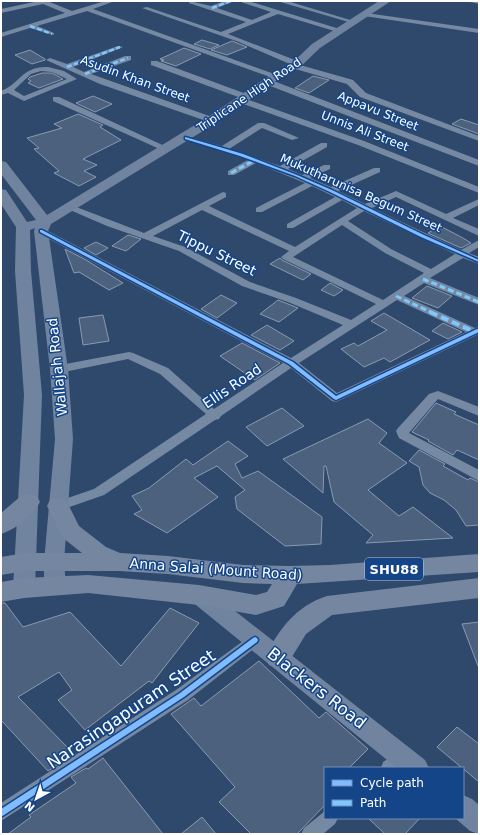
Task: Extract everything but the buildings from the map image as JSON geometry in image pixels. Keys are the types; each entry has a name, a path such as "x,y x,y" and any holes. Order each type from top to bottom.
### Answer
{"main road":[{"name":"Triplicane High Road","path":"23,227 43,227 68,207 186,138 272,79 296,65 316,46 386,1"},
{"path":"1,165 43,227"},
{"path":"1,193 23,227"},
{"name":"Wallajah Road","path":"12,590 25,562 33,395 22,271 23,227"},
{"name":"Wallajah Road","path":"43,227 59,369 64,439 54,562 55,586"},
{"path":"1,526 29,502"},
{"path":"58,506 71,532 98,554 119,562"},
{"name":"Anna Salai (Mount Road)","path":"1,566 25,562 119,562 168,565 243,574 300,575 479,562"},
{"path":"278,657 293,631 306,618 327,606 300,575"},
{"name":"Anna Salai (Mount Road)","path":"12,590 88,584 198,595 256,605 276,599 300,575"},
{"name":"SHU88","path":"327,606 479,588"},
{"name":"Blackers Road","path":"198,595 278,657 403,764"},
{"path":"464,809 479,822"}],"street":[{"path":"1,11 42,1 70,13"},
{"path":"1,30 4,34 112,1"},
{"path":"212,8 231,1"},
{"path":"241,1 341,31"},
{"path":"280,1 354,22"},
{"path":"469,1 479,2"},
{"path":"192,2 252,22"},
{"path":"100,5 168,30"},
{"name":"Appavu Street","path":"85,8 272,79 479,163"},
{"path":"145,8 222,34 296,65 350,82 363,96 479,139"},
{"path":"222,34 277,12"},
{"path":"366,15 479,31"},
{"path":"30,26 52,34"},
{"path":"67,67 120,47"},
{"path":"85,74 128,58"},
{"name":"Asudin Khan Street","path":"50,60 212,120"},
{"name":"Unnis Ali Street","path":"154,63 400,156 479,190"},
{"path":"1,93 13,93 24,99 73,79 46,67 26,74 13,93 1,99"},
{"path":"56,99 167,149"},
{"path":"223,149 261,125 295,138"},
{"name":"Mukutharunisa Begum Street","path":"186,138 223,149 280,170 330,191 363,208 479,261"},
{"path":"280,170 324,145"},
{"path":"231,173 253,161"},
{"path":"301,179 327,167"},
{"path":"330,191 377,170"},
{"path":"259,210 311,184"},
{"path":"383,304 286,257 363,208 396,194 479,234"},
{"path":"145,236 203,207 223,195"},
{"path":"290,226 340,197"},
{"path":"445,218 479,202"},
{"name":"Tippu Street","path":"68,207 182,249 246,284 292,300 354,325"},
{"path":"203,207 296,251"},
{"path":"343,222 427,276 479,302"},
{"path":"43,227 291,363 336,398 477,331"},
{"name":"Ellis Road","path":"58,506 99,492 215,416 291,363 354,325 383,304 479,242"},
{"path":"396,296 477,331"},
{"path":"59,369 129,355 164,371 215,416"},
{"path":"479,412 438,395 433,397 402,431 403,435 479,476"},
{"name":"Narasingapuram Street","path":"1,813 182,695 255,640"},
{"path":"310,834 328,819"}],"marked path":[{"path":"212,8 231,1"},
{"path":"30,26 52,34"},
{"path":"67,67 120,47"},
{"path":"85,74 128,58"},
{"path":"231,173 253,161"},
{"path":"423,279 479,302"},
{"path":"396,296 475,332"}],"cycle path":[{"path":"186,138 241,155 296,175 479,261"},
{"path":"41,231 291,363 336,398 479,330"},
{"path":"1,813 182,695 255,640"}]}
